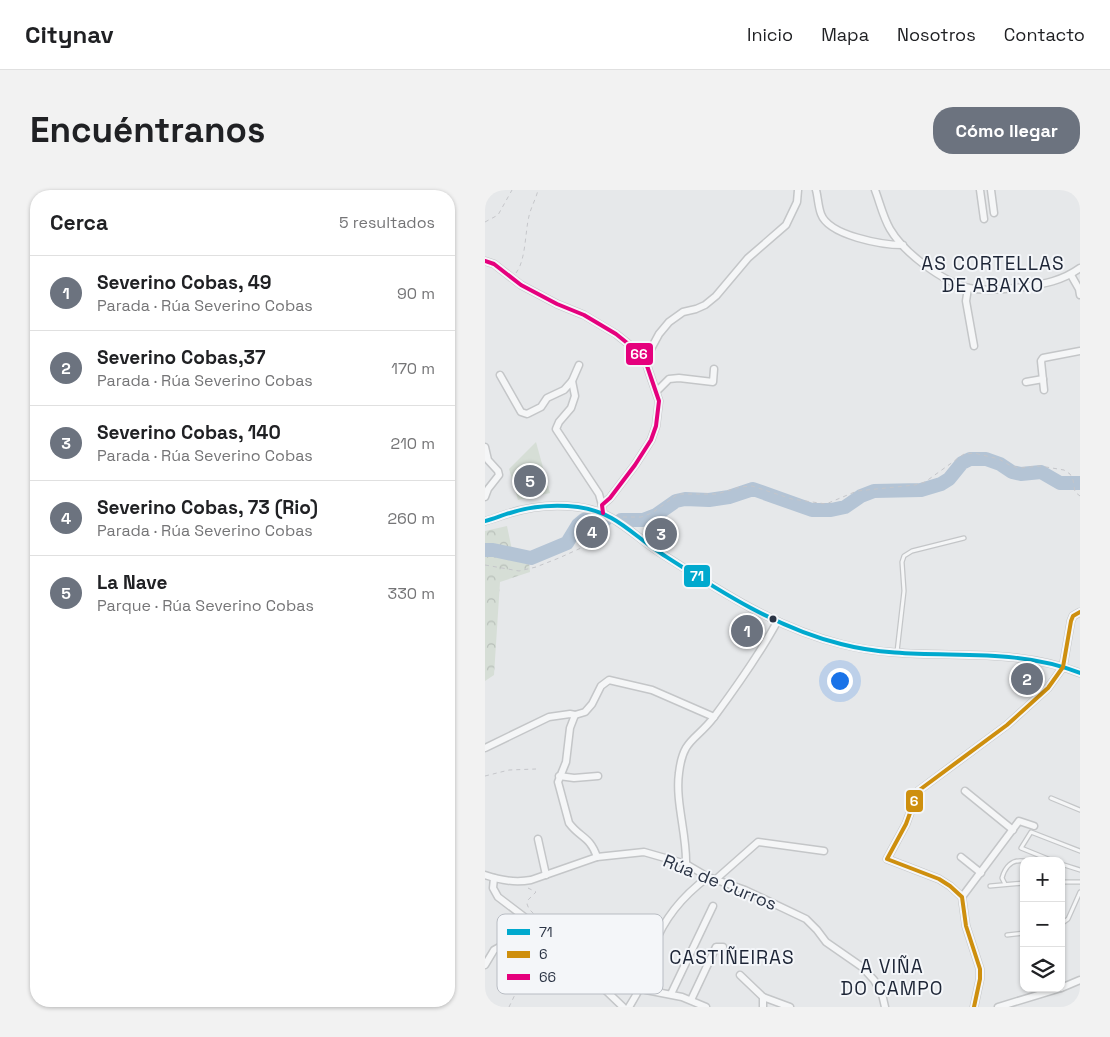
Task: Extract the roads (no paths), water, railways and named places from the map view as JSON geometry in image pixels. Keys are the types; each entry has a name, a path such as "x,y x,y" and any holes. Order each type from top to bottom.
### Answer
{"street":[{"path":"645,360 659,334 669,322 683,312 705,305 716,296 748,258 786,225 797,202 798,190"},
{"path":"817,190 821,214 824,219 837,229 859,239 903,245"},
{"path":"875,190 891,230 903,245 933,271 968,288 1015,288 1044,284 1062,280 1080,268"},
{"path":"980,190 984,219"},
{"path":"991,190 994,213"},
{"path":"485,261 493,264 509,277 557,304 584,315 616,334 645,360 657,391 659,410 651,440 625,480 611,498 602,505"},
{"path":"1071,275 1079,289 1080,295"},
{"path":"968,288 966,301 974,346"},
{"path":"1044,390 1041,361 1043,358 1080,351"},
{"path":"500,375 521,412 527,414 541,407 547,398 564,390 572,382 579,365"},
{"path":"657,391 669,380 679,378 713,382 714,369"},
{"path":"1026,382 1043,379"},
{"path":"572,382 575,396 571,408 559,422 556,429 599,494 603,513"},
{"path":"485,447 488,460 499,474 485,497"},
{"path":"485,521 521,510 549,505 579,507 603,513 617,520 671,560 761,614 805,634 841,645 897,653 1006,656 1041,661 1080,673"},
{"path":"973,1007 980,979 980,969 966,926 962,898 950,886 939,879 887,859 906,824 918,791 1007,725 1048,688 1063,667 1071,621 1073,616 1080,612"},
{"path":"686,864 678,788 679,768 684,752 688,743 714,717 761,650 777,622"},
{"path":"485,748 549,717 582,713 589,708 601,686 609,680 652,690 714,717"},
{"path":"575,715 570,728 566,762 559,776 559,782 569,823 591,842 597,857"},
{"path":"559,776 598,776"},
{"path":"965,791 1013,830"},
{"path":"962,898 1019,821 1033,826"},
{"path":"538,838 546,875"},
{"path":"715,880 757,842 824,851"},
{"name":"Rúa de Curros","path":"485,875 521,882 597,857 644,852 686,864 708,877 745,890 806,919 827,942 862,967 874,980 882,994 885,1007"},
{"path":"961,858 981,873"},
{"path":"663,929 682,899 708,877"},
{"path":"494,878 493,888 498,897 520,914"},
{"path":"671,994 713,906"},
{"path":"691,1000 716,947 723,947"},
{"path":"485,965 497,948"},
{"path":"740,975 763,997 790,1007"},
{"path":"1065,986 1080,980"},
{"path":"998,1007 1048,992"},
{"path":"663,993 691,1000 706,1007"},
{"path":"609,994 623,1007"},
{"path":"629,1007 637,994"},
{"path":"763,997 763,1007"}],"lane":[{"path":"897,653 905,591 902,562 904,556 912,551 963,538"},
{"path":"1051,798 1080,810"},
{"path":"1043,857 1021,848 1031,832 1080,851"},
{"path":"1005,884 1002,878 1004,871 1009,864 1020,860"},
{"path":"1065,867 1080,870"},
{"path":"1065,882 1080,882"},
{"path":"990,886 1020,883"},
{"path":"1065,921 1068,919 1080,892"},
{"path":"1007,935 1020,933"}],"waterway":[{"path":"621,520 643,520 656,515 676,501 729,497 753,489 812,510 831,510 845,507 861,496 874,491 921,490 941,484 949,479 962,463 970,459 986,459 1000,464 1012,472 1021,474 1041,472 1060,483 1080,483"},
{"path":"485,550 531,558 567,543 578,525 584,520 590,518 605,520"}],"place":[{"name":"La Nave","path":"530,481"},
{"name":"Severino Cobas, 73 (Rio)","path":"592,532"},
{"name":"Severino Cobas, 140","path":"661,534"},
{"name":"Severino Cobas, 49","path":"747,631"},
{"name":"Severino Cobas,37","path":"1027,679"}],"district":[{"name":"AS CORTELLAS DE ABAIXO","path":"993,274"},
{"name":"CASTIÑEIRAS","path":"732,957"},
{"name":"A VIÑA DO CAMPO","path":"892,977"}]}
